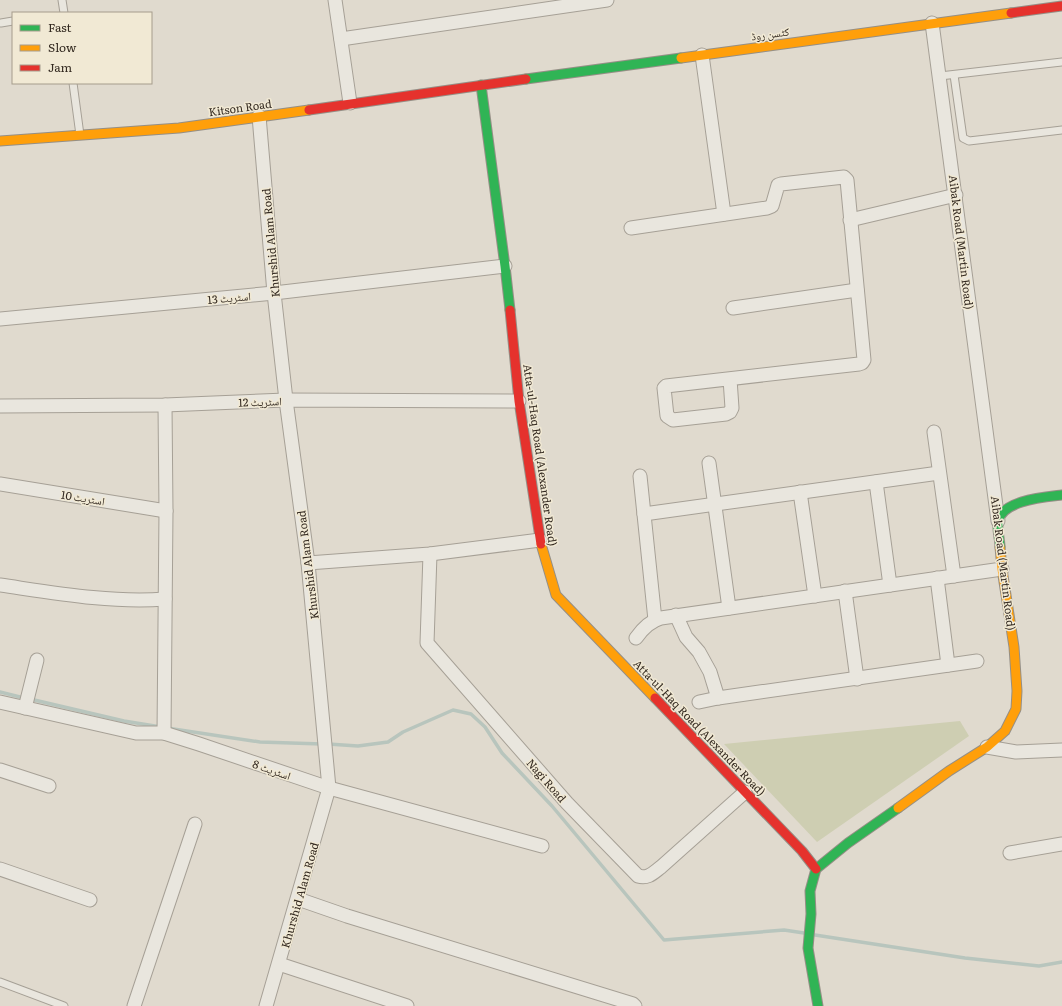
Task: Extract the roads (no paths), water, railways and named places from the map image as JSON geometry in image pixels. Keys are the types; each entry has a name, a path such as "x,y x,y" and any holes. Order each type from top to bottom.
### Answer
{"street":[{"path":"335,0 350,103"},
{"path":"341,39 607,0"},
{"name":"کٹسن روڈ","path":"481,85 1062,6"},
{"name":"Aibak Road (Martin Road)","path":"816,869 848,843 949,772 987,748 1005,731 1016,709 1017,691 1014,647 1002,569 998,521 932,23"},
{"path":"702,55 724,214"},
{"name":"Kitson Road","path":"0,141 179,128 481,85"},
{"name":"Atta-ul-Haq Road (Alexander Road)","path":"481,85 504,266 519,401 540,540 556,594 802,851 816,869"},
{"name":"Khurshid Alam Road","path":"259,116 274,293 286,400 308,564 329,788 266,1006"},
{"path":"631,228 767,208 772,206 778,186 781,184 844,177 847,180 864,360 859,364 666,386 664,388 667,416 672,420 726,414 730,412 732,408 730,379"},
{"path":"850,220 956,195"},
{"name":"اسٹریٹ 13","path":"0,319 274,293 504,266"},
{"path":"733,308 857,290"},
{"name":"اسٹریٹ 12","path":"0,406 165,405 286,400 519,401"},
{"path":"164,728 166,511 165,405"},
{"path":"934,432 954,576"},
{"path":"709,464 730,608"},
{"path":"644,514 939,472"},
{"path":"640,476 655,620"},
{"path":"876,482 890,585"},
{"name":"اسٹریٹ 10","path":"0,484 166,511"},
{"path":"800,492 815,596"},
{"path":"998,521 1002,513 1014,504 1026,500 1062,496"},
{"path":"308,564 430,554 540,540"},
{"name":"Nagi Road","path":"430,554 427,643 567,803 638,876 644,878 650,876 745,792"},
{"path":"636,638 644,628 655,620 676,616 1002,569"},
{"path":"937,578 948,665"},
{"path":"0,585 114,600 141,601 165,599"},
{"path":"845,592 856,679"},
{"path":"676,616 686,637 699,652 710,672 718,698"},
{"path":"27,701 37,660"},
{"path":"699,702 977,661"},
{"name":"اسٹریٹ 8","path":"0,702 27,701 136,734 164,728 206,746 329,788 542,846"},
{"path":"987,748 1016,752 1062,750"},
{"path":"0,770 49,786"},
{"path":"134,1006 195,824"},
{"path":"1010,853 1062,844"},
{"path":"0,869 90,900"},
{"path":"816,869 810,891 811,914 808,948 818,1006"},
{"path":"298,899 347,916 634,1005"},
{"path":"279,964 408,1006"}],"lane":[{"path":"62,0 64,12"},
{"path":"1,23 12,21"},
{"path":"940,76 1062,63"},
{"path":"954,74 962,138 969,141 1062,130"},
{"path":"73,84 80,135"},
{"path":"0,982 64,1006"}],"waterway":[{"path":"0,692 24,698"},
{"path":"30,699 124,721 161,727"},
{"path":"328,744 358,746 388,742 403,732 453,710 471,714 485,727 502,753 552,806 664,940 784,930 804,933"},
{"path":"167,728 260,742 322,744"},
{"path":"815,935 965,958 1039,966 1062,962"}]}
